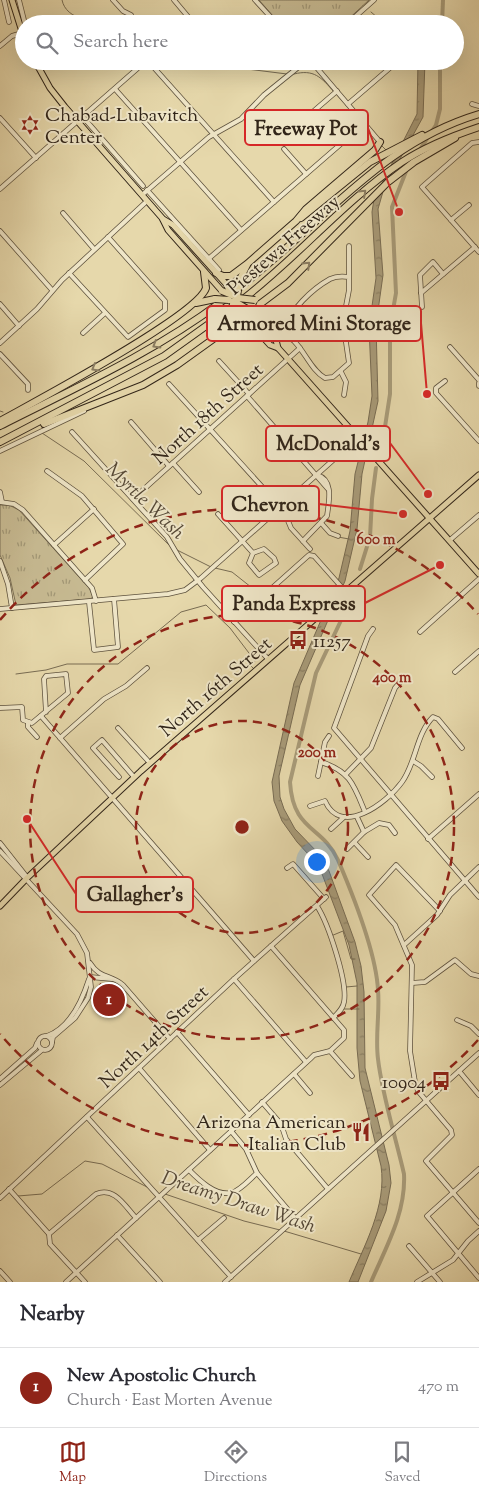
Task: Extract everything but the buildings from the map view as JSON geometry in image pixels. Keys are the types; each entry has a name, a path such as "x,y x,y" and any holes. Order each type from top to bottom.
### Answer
{"highway":[{"name":"Piestewa Freeway","path":"0,426 133,358 198,319 246,282 379,165 435,131 479,114"},
{"name":"Piestewa Freeway","path":"0,444 139,370 203,329 258,287 376,182 414,155 462,132 479,127"},
{"path":"218,271 224,276 231,276 380,156 415,137 435,131"},
{"path":"296,222 306,209 375,150 380,142"},
{"path":"263,332 257,309 318,254 373,195 440,144"},
{"path":"223,332 228,324 239,281 248,264"},
{"path":"196,303 206,288 204,272"},
{"path":"228,286 243,315"},
{"path":"222,291 249,310"},
{"path":"0,421 118,354 196,303 214,299 254,300 270,296"},
{"path":"0,444 46,423 143,385 177,365 223,332 242,326 263,332"}],"main road":[{"path":"12,0 17,15"},
{"path":"40,70 53,92 144,193 147,200 163,219 168,230 222,291"},
{"path":"163,219 173,225 208,260 228,286"},
{"path":"249,310 270,346 278,348 479,574"},
{"path":"243,315 263,332"},
{"name":"North 16th Street","path":"0,906 134,777 479,475"}],"street":[{"path":"4,0 9,22"},
{"path":"19,0 23,15"},
{"path":"113,0 123,11 131,15"},
{"path":"174,0 187,15"},
{"path":"256,0 269,15"},
{"path":"357,15 374,0"},
{"path":"0,46 15,36"},
{"path":"0,189 136,70"},
{"path":"155,70 274,202"},
{"path":"295,70 264,95 241,119 214,134 144,193 208,260 365,123"},
{"path":"319,70 380,142"},
{"path":"348,104 388,70"},
{"path":"115,88 166,148 182,161 241,230"},
{"path":"308,116 337,91"},
{"path":"472,104 479,106"},
{"path":"83,117 144,186"},
{"path":"0,118 36,158"},
{"path":"478,141 422,187 479,252"},
{"path":"284,149 306,174"},
{"path":"0,343 19,326 69,273 147,200"},
{"path":"451,220 469,205"},
{"path":"64,213 94,249"},
{"path":"0,231 52,290"},
{"path":"69,273 128,336 151,322 165,310 167,305 108,237"},
{"path":"349,246 350,277 343,322 349,359 341,372 329,378 322,376 300,348 284,332 291,315 317,289 331,278 350,277"},
{"path":"421,293 475,247"},
{"path":"422,307 420,275 433,262 443,274"},
{"path":"0,304 19,326"},
{"path":"83,333 105,313"},
{"path":"450,347 479,383"},
{"name":"North 18th Street","path":"133,499 300,348"},
{"path":"0,354 28,384 28,390"},
{"path":"219,361 328,489 328,513 322,524 303,541"},
{"path":"341,372 346,382 344,395"},
{"path":"445,381 435,391 479,441"},
{"path":"169,384 280,508 291,528 310,549"},
{"path":"0,450 143,385"},
{"path":"131,422 198,492"},
{"path":"72,432 170,541 180,559 268,659"},
{"path":"0,610 50,607 176,593 198,580 360,439"},
{"path":"47,471 72,488 94,509 123,544 85,580"},
{"path":"0,492 1,502 14,504 23,510 85,580 95,594 96,601"},
{"path":"54,545 94,509"},
{"path":"218,514 253,553"},
{"path":"450,540 479,515"},
{"path":"322,524 330,533 338,536"},
{"path":"267,550 276,563 259,576 250,565 253,553 267,550"},
{"path":"234,622 312,555 346,590"},
{"path":"0,561 8,584 12,608"},
{"path":"420,632 479,579"},
{"path":"89,602 94,650 118,647 114,599"},
{"path":"373,629 368,636 334,728 479,897"},
{"path":"455,672 479,651"},
{"path":"60,738 104,699 126,686 147,668"},
{"path":"28,723 41,716 46,712 68,693 66,674 46,676 44,679 46,712"},
{"path":"346,774 370,748 395,688 401,681"},
{"path":"0,708 22,707 23,720 28,723 28,727 37,737"},
{"path":"41,716 254,961"},
{"path":"310,806 325,801 336,815 343,818 356,817 390,794 401,783 413,761 426,726 433,717 438,719 462,748"},
{"path":"118,728 150,763"},
{"path":"318,776 325,742 329,736"},
{"path":"119,777 93,748 102,740 134,777"},
{"path":"413,761 432,777"},
{"path":"321,762 335,766 346,774 353,784 365,812"},
{"path":"428,839 479,794"},
{"path":"356,817 364,832"},
{"path":"331,829 343,818"},
{"path":"347,850 356,843 364,832 384,823 396,833"},
{"path":"0,843 22,869 27,878 77,934 85,947 89,961 91,987 81,1010 53,1038 50,1048 38,1051 0,1085"},
{"path":"356,843 368,857"},
{"path":"0,851 19,873 27,878"},
{"name":"North 14th Street","path":"0,1198 234,979 325,898 293,864 287,868"},
{"path":"440,911 396,865 369,895 378,910 394,924 412,964 410,1051 418,1091 452,1135 426,1161 479,1223"},
{"path":"404,945 440,911 464,880 479,867"},
{"path":"317,906 335,950 344,994 342,1009 333,1018"},
{"path":"66,1282 306,1062 314,1055 330,1051 345,1036 344,1030 271,946"},
{"path":"412,983 425,982 454,960 471,974 479,976"},
{"path":"89,961 99,974 114,979 123,985 170,1039"},
{"path":"90,977 114,979"},
{"path":"0,1079 36,1048 40,1038 63,1025 78,1008 90,977"},
{"path":"234,979 306,1062"},
{"path":"457,1020 471,1026 479,1034"},
{"path":"177,1032 249,1115"},
{"path":"46,1036 52,1042"},
{"path":"37,1044 42,1050"},
{"path":"330,1051 352,1076"},
{"path":"225,1282 479,1053"},
{"path":"139,1068 210,1150"},
{"path":"459,1071 479,1095"},
{"path":"294,1074 310,1093"},
{"path":"262,1102 280,1124 286,1139 328,1189"},
{"path":"86,1117 231,1277"},
{"path":"231,1131 246,1149 257,1173 295,1218"},
{"path":"479,1169 427,1216 479,1278"},
{"path":"189,1170 206,1186 232,1194 257,1173"},
{"path":"9,1190 48,1235 50,1244 85,1282"},
{"path":"48,1235 96,1194 108,1191 115,1195 136,1218"},
{"path":"198,1240 224,1218"},
{"path":"417,1282 453,1260 468,1241 479,1231"},
{"path":"117,1235 160,1282"},
{"path":"409,1246 440,1282"},
{"path":"0,1271 10,1282"}],"green space":[{"path":"259,0 369,0 353,15 272,15"},
{"path":"322,315 334,329 320,342 308,328"},
{"path":"0,505 9,505 19,510 89,588 93,596 91,599 16,605 10,578 0,555"}],"water":[{"path":"418,70 425,70 423,117 384,188 378,209 383,275 376,325 378,401 362,474 357,529 345,581 300,685 279,776 280,797 284,809 295,829 320,855 329,871 355,942 361,966 364,992 365,1068 389,1165 391,1183 386,1211 358,1282 349,1282 373,1226 381,1196 382,1181 381,1166 360,1081 357,1048 357,983 349,945 319,866 297,842 282,821 274,801 272,782 294,683 339,578 350,531 355,474 368,422 372,396 369,327 376,278 372,212 374,199 417,114"}],"waterway":[{"path":"62,0 65,7 74,15"},
{"path":"442,15 443,0"},
{"path":"371,12 374,15"},
{"path":"255,70 287,74"},
{"path":"419,151 436,125 440,109 440,70"},
{"path":"294,74 307,73 317,76 334,92"},
{"path":"336,94 349,108"},
{"path":"381,145 387,151"},
{"path":"381,453 390,394 390,327 396,293 392,207 407,169"},
{"name":"Myrtle Wash","path":"42,433 84,461 171,547"},
{"path":"360,569 370,537 376,468"},
{"path":"338,537 349,539"},
{"name":"Myrtle Wash","path":"177,550 211,567"},
{"name":"Myrtle Wash","path":"215,568 232,572 261,595"},
{"path":"355,591 316,673 290,782 292,798 302,819 324,840 338,860 363,924 376,975 378,1059 386,1102 404,1174 404,1188 394,1230 371,1282"},
{"path":"16,674 46,670 67,664 118,664 181,612 206,605 230,628 255,661 251,666 254,669"},
{"path":"331,936 343,931 351,959 355,959"},
{"path":"346,987 357,986"},
{"path":"343,1009 359,1009"},
{"name":"Dreamy Draw Wash","path":"18,1196 42,1194 85,1161 102,1164 147,1187"},
{"name":"Dreamy Draw Wash","path":"165,1194 244,1221 280,1230"},
{"name":"Dreamy Draw Wash","path":"284,1231 361,1254"}],"place":[{"name":"Chabad-Lubavitch Center","path":"30,125"},
{"name":"Freeway Pot","path":"399,212"},
{"name":"Armored Mini Storage","path":"427,394"},
{"name":"McDonald's","path":"428,494"},
{"name":"Chevron","path":"403,514"},
{"name":"Panda Express","path":"440,565"},
{"name":"11257","path":"298,640"},
{"name":"Gallagher's","path":"27,819"},
{"name":"New Apostolic Church","path":"109,1000"},
{"name":"10904","path":"441,1081"},
{"name":"Arizona American Italian Club","path":"361,1132"}]}
